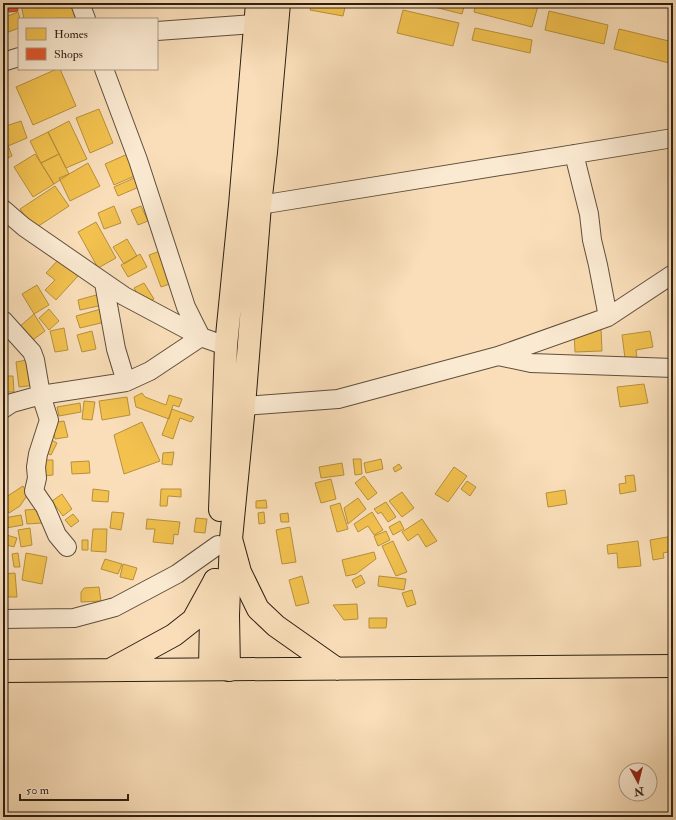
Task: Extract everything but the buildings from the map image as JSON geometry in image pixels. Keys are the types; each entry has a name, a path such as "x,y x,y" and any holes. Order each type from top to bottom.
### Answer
{"main road":[{"path":"220,670 228,615 225,542 226,346 250,205 266,152 279,3"},
{"path":"220,670 211,615 215,580 225,542 244,406 255,13"},
{"path":"225,542 258,609 276,626 337,669"},
{"path":"107,671 174,635 193,620 215,580"},
{"path":"3,672 673,666"}],"street":[{"path":"80,3 86,18"},
{"path":"158,31 255,13"},
{"path":"3,62 18,57"},
{"path":"104,70 138,160 186,307 201,338"},
{"path":"250,205 673,138"},
{"path":"574,154 589,214 592,240 608,316"},
{"path":"3,209 24,227 124,296 201,338 226,346"},
{"path":"244,406 338,399 498,356 608,316 673,274"},
{"path":"104,283 116,349 126,382"},
{"path":"3,320 32,352 35,360 41,395 49,420 38,454 36,467 37,478 34,491 45,507 56,534 67,546"},
{"path":"3,409 12,403 41,395 126,382 150,371 201,338"},
{"path":"498,356 530,363 673,368"},
{"path":"3,619 74,618 115,607 177,574 225,542"}]}
